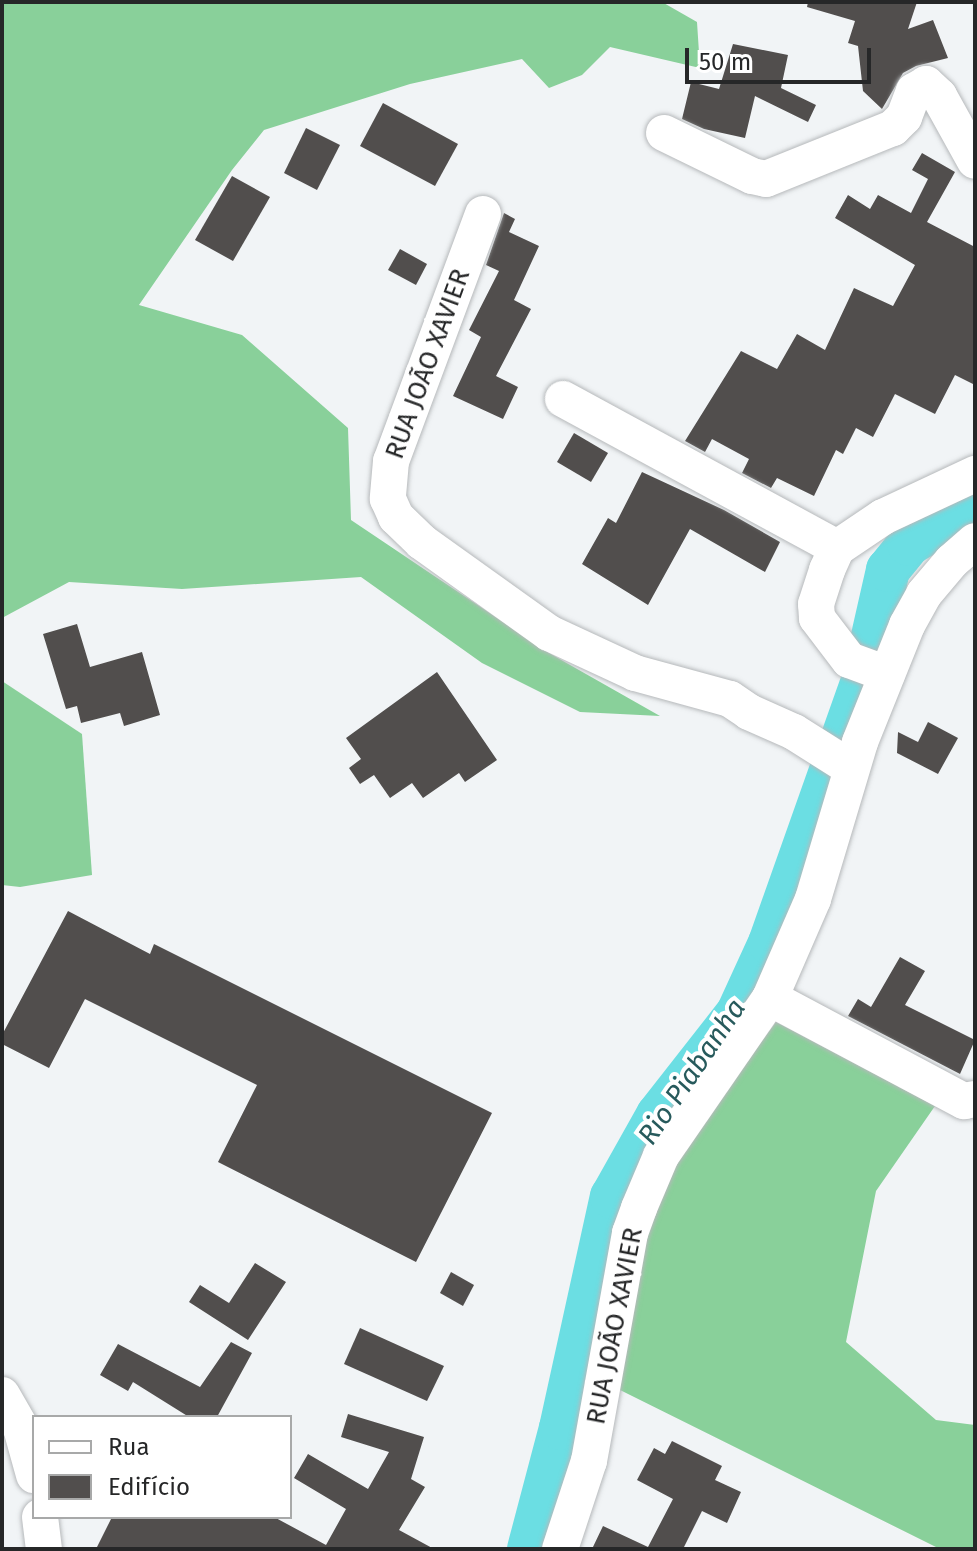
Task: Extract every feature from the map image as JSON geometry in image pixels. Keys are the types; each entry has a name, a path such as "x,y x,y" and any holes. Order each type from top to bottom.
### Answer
{"street":[{"path":"664,133 752,176 766,179 893,128 904,117 914,91 926,84 939,96 975,161"},
{"name":"RUA JOÃO XAVIER","path":"483,214 391,461 386,484 396,517 422,542 549,633 635,673 730,699 815,745 850,768"},
{"path":"563,399 837,548"},
{"path":"870,668 817,618 821,587 837,548 899,508 975,474"},
{"name":"RUA JOÃO XAVIER","path":"560,1549 589,1461 630,1233 639,1208 661,1156 770,998 813,899 850,768 870,668 924,594 952,561 975,541"},
{"path":"770,998 964,1101 975,1099"},
{"path":"2,1395 21,1428 32,1468"},
{"path":"40,1519 44,1549"}],"green space":[{"path":"2,2 662,2 697,22 700,68 610,47 582,75 549,88 522,59 410,84 264,130 232,170 139,305 242,335 348,428 351,520 549,653 660,716 580,712 482,663 361,577 182,589 69,582 2,618"},
{"path":"2,681 82,734 92,875 20,887 2,885"},
{"path":"776,1022 935,1106 876,1191 846,1342 936,1420 975,1425 975,1549 940,1549 616,1388 644,1239 677,1156"}],"building":[{"path":"808,2 917,2 908,29 933,20 948,58 916,66 903,73 882,109 863,91 858,46 848,43 855,21 807,7"},
{"path":"733,44 788,55 781,88 816,105 808,122 755,96 745,138 704,129 682,119 691,82 719,89"},
{"path":"383,103 458,144 435,186 360,146"},
{"path":"306,128 340,145 317,190 284,173"},
{"path":"922,153 955,172 927,222 975,247 975,385 955,375 935,414 895,394 873,437 856,428 843,454 836,450 814,496 777,478 771,488 742,473 749,459 712,439 705,452 685,441 741,351 777,369 797,334 825,350 854,288 893,306 915,265 835,218 848,195 870,209 878,195 911,213 928,179 912,170"},
{"path":"232,176 270,197 233,261 195,240"},
{"path":"504,213 515,219 509,232 539,246 514,300 531,309 496,376 518,387 503,419 453,396 481,337 469,330 499,271 486,265"},
{"path":"400,249 427,264 416,285 388,270"},
{"path":"574,433 608,453 591,482 557,462"},
{"path":"642,472 724,510 780,542 765,572 690,529 648,605 582,564 608,518 616,523"},
{"path":"77,624 90,667 142,652 160,715 124,726 120,713 81,723 77,706 66,709 43,634"},
{"path":"437,672 497,760 465,782 459,773 423,798 412,783 390,798 374,775 360,784 349,768 361,759 346,738"},
{"path":"928,722 958,738 938,774 897,753 898,732 918,742"},
{"path":"68,911 150,954 154,944 492,1113 416,1262 218,1162 257,1085 85,999 49,1068 2,1044 2,1035"},
{"path":"900,957 925,971 905,1005 975,1040 960,1074 848,1016 858,999 871,1007"},
{"path":"255,1263 286,1282 248,1340 189,1302 200,1285 229,1303"},
{"path":"451,1272 474,1285 463,1306 440,1293"},
{"path":"360,1328 444,1366 427,1401 344,1364"},
{"path":"231,1342 252,1353 218,1415 186,1415 133,1382 128,1391 100,1375 118,1344 200,1387"},
{"path":"348,1414 424,1437 411,1479 425,1487 399,1530 434,1549 96,1549 111,1519 278,1519 326,1545 346,1509 294,1478 308,1454 368,1489 389,1452 341,1437"},
{"path":"672,1441 722,1466 715,1480 741,1492 727,1523 702,1511 683,1549 592,1549 603,1526 648,1547 673,1499 637,1480 654,1448 665,1454"}],"waterway":[{"name":"Rio Piabanha","path":"529,1549 561,1428 612,1197 658,1115 738,1013 770,943 863,680 888,570 909,544 975,504"}]}
